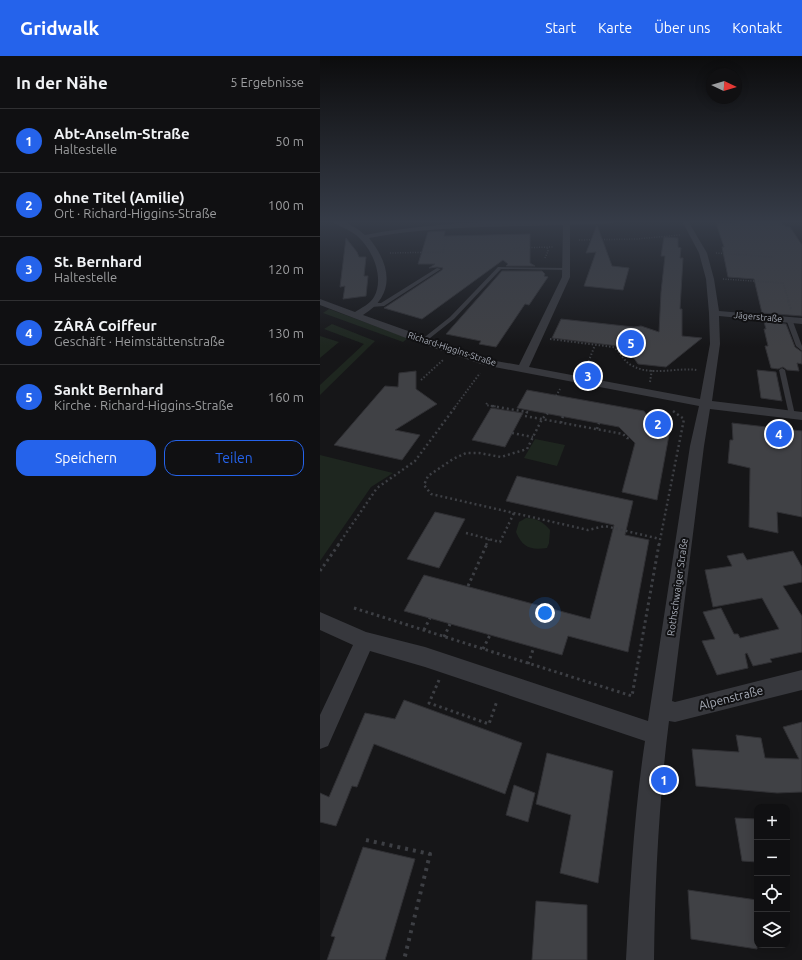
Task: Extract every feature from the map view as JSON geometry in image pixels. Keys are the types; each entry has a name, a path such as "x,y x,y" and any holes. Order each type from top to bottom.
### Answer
{"street":[{"path":"356,315 371,305 379,296 382,281 377,263"},
{"path":"523,369 564,281 566,263"},
{"name":"Rothschwaiger Straße","path":"640,960 644,846 656,734 697,446 715,344 714,313 710,278 706,263"},
{"name":"Richard-Higgins-Straße","path":"320,302 423,341 488,363 740,410 797,416"},
{"name":"Jägerstraße","path":"714,313 795,320"},
{"path":"320,620 365,641 425,657 656,734"},
{"path":"320,738 365,641"},
{"name":"Alpenstraße","path":"660,708 675,712 802,680"}],"lane":[{"path":"423,341 452,318 500,268 566,270"},
{"path":"371,305 382,305 439,269"},
{"path":"795,320 799,346 802,349"},
{"path":"782,370 797,416"}],"path":[{"path":"710,278 783,283 795,320"},
{"path":"552,340 617,349 626,363 637,367 673,371 690,368 698,370"},
{"path":"585,369 588,367 595,345"},
{"path":"421,380 444,360"},
{"path":"320,571 377,488 415,461 488,363"},
{"path":"689,400 698,370 698,363"},
{"path":"650,381 652,369"},
{"path":"472,371 487,376"},
{"path":"552,388 567,390"},
{"path":"556,396 560,389"},
{"path":"487,404 486,405 527,412 524,416 623,434 627,438 630,438"},
{"path":"354,608 632,696 660,539 684,419 668,407"},
{"path":"548,413 542,419 527,448 501,457 479,453 466,453 453,459 428,476 424,485 431,494 588,530 605,526 660,539"},
{"path":"561,422 563,416"},
{"path":"597,429 599,423"},
{"path":"512,433 533,437"},
{"path":"466,533 500,542 514,513"},
{"path":"468,586 490,539"},
{"path":"424,630 430,618"},
{"path":"444,637 450,624"},
{"path":"483,649 490,635"},
{"path":"528,664 534,647"},
{"path":"440,676 429,703 489,724 499,696"},
{"path":"366,840 430,854 404,960"}],"shaded area":[{"path":"329,309 408,338 403,342 323,313"},
{"path":"332,324 375,341 320,395 320,385 364,344 324,329"},
{"path":"320,336 339,342 320,358"},
{"path":"535,439 565,445 557,466 524,458"},
{"path":"320,455 393,473 371,487 320,561"},
{"path":"526,518 540,521 550,530 547,548 536,549 528,547 521,542 516,532 519,522"}],"building":[{"path":"343,263 365,263 364,276 368,276 366,296 343,299 345,286 340,287"},
{"path":"499,263 422,319 384,308 443,268 429,268 435,264 418,264"},
{"path":"507,263 530,263 535,266 506,266 508,264"},
{"path":"592,263 611,263 612,266 629,268 623,290 584,286"},
{"path":"664,263 683,263 680,309 682,309 682,336 702,338 666,367 638,364 626,347 552,338 561,319 634,327 641,326 659,332"},
{"path":"725,263 802,263 802,316 762,313 754,279 728,277"},
{"path":"502,271 542,271 545,274 544,276 548,277 529,305 525,304 496,347 479,344 481,341 446,334"},
{"path":"764,322 786,324 795,347 802,352 802,364 797,363 799,371 787,370 783,367 778,369 771,368 765,346 768,346"},
{"path":"757,370 776,372 782,401 761,398"},
{"path":"416,371 416,389 437,404 395,430 420,435 402,460 334,445 385,386 398,387 399,373"},
{"path":"527,390 644,411 655,426 669,435 657,500 622,492 635,443 619,427 517,408"},
{"path":"491,408 523,413 505,447 472,440"},
{"path":"732,423 802,431 802,517 777,512 778,533 749,527 750,468 728,463 730,440 733,440"},
{"path":"517,476 633,501 625,535 649,540 628,652 568,636 562,655 404,611 424,575 590,619 614,525 506,501"},
{"path":"435,512 465,519 439,568 407,559"},
{"path":"793,551 802,567 802,582 783,586 802,616 802,652 770,659 772,662 753,666 747,653 745,654 748,668 717,675 702,641 715,639 703,612 721,608 734,634 738,634 740,638 779,629 762,598 713,607 705,570 732,566 727,556 743,553 747,560"},
{"path":"404,700 522,743 505,794 374,744 357,787 352,786 336,826 320,822 320,793 329,797 365,713 395,719"},
{"path":"802,722 802,792 777,793 696,786 692,749 739,752 736,735 761,738 765,758 799,759 783,727"},
{"path":"547,753 613,771 598,883 560,873 571,815 536,804"},
{"path":"514,785 535,793 528,822 506,815"},
{"path":"735,818 754,819 754,862 742,861"},
{"path":"363,847 415,859 385,960 327,960 335,937 331,936"},
{"path":"688,890 754,900 754,948 757,949 691,939"},
{"path":"536,901 587,905 587,960 532,960"}],"place":[{"name":"Sankt Bernhard","path":"631,343"},
{"name":"St. Bernhard","path":"588,376"},
{"name":"ohne Titel (Amilie)","path":"658,424"},
{"name":"ZÂRÂ Coiffeur","path":"779,434"},
{"name":"Abt-Anselm-Straße","path":"664,780"}]}
